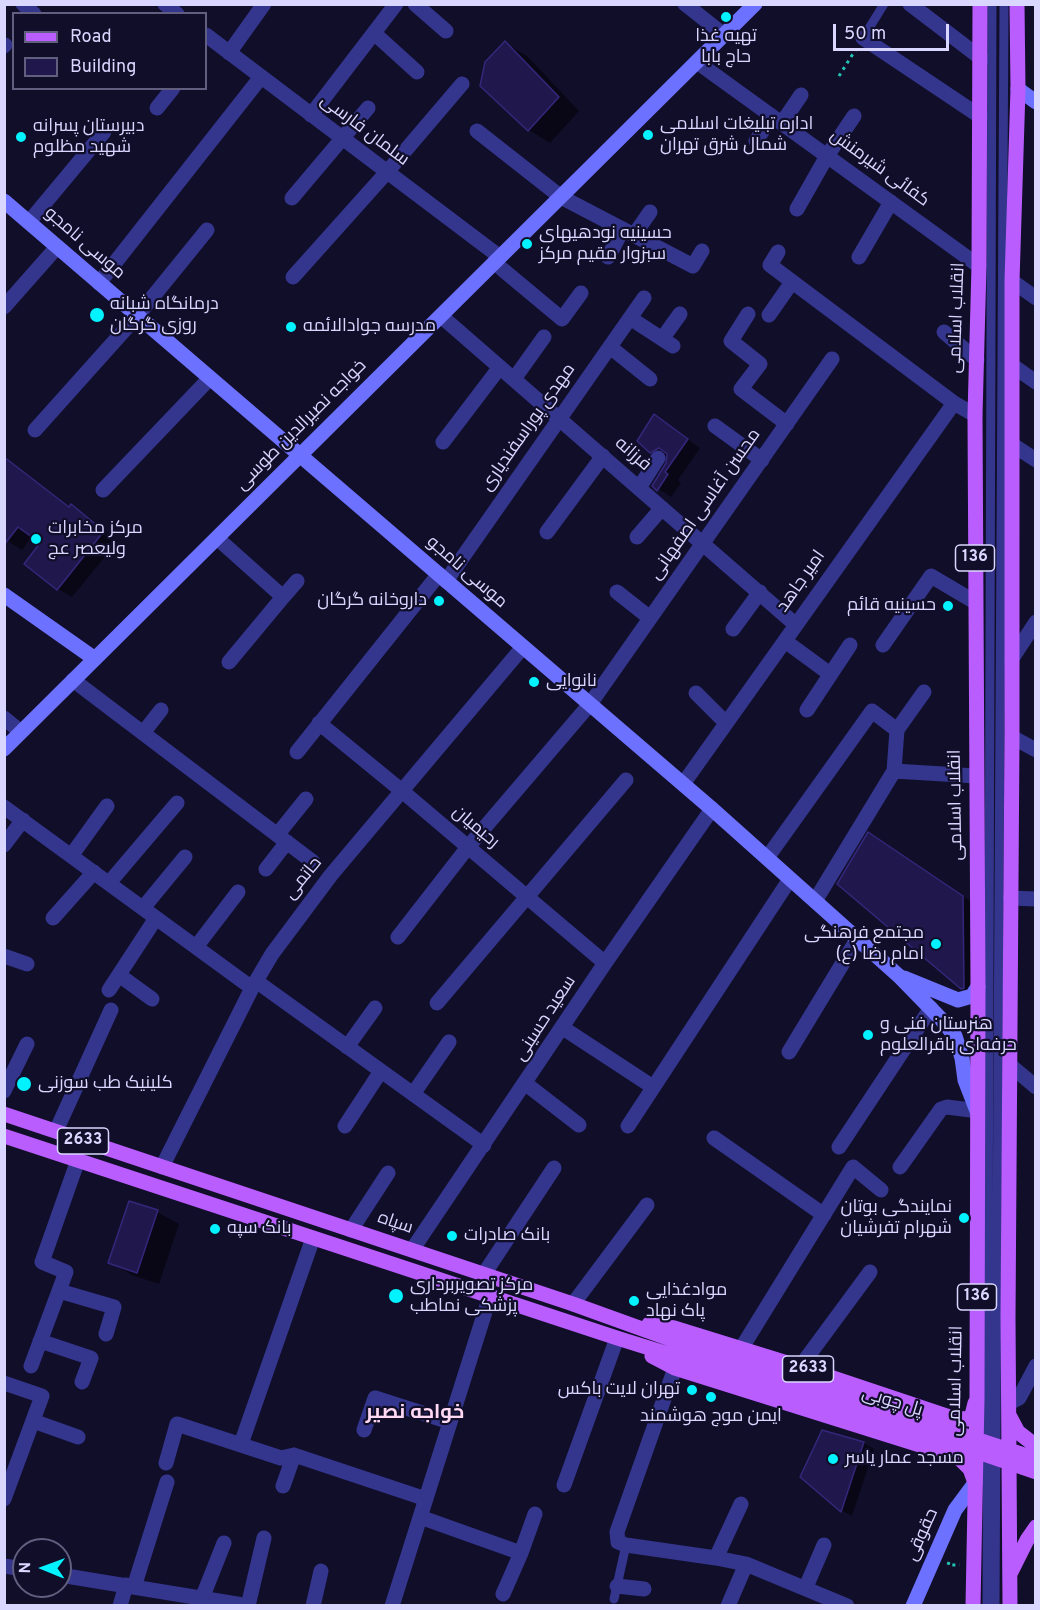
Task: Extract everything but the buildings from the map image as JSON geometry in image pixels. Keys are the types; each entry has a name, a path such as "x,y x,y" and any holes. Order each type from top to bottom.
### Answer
{"main road":[{"name":"خواجه نصیرالدین طوسی","path":"4,749 441,316 501,263 561,197 755,4"},
{"name":"انقلاب اسلامی","path":"973,1605 977,1398 978,1111 975,415 982,58 980,4"},
{"name":"136","path":"1010,1605 1012,281 1018,88 1017,4"},
{"path":"1018,88 1035,102"},
{"name":"موسی نامجو","path":"4,201 712,809 900,977 950,1029 959,1044 965,1080 978,1111"},
{"path":"4,595 94,659"},
{"name":"موسی نامجو","path":"900,977 958,1000 972,996 978,987"},
{"name":"سپاه","path":"4,1114 573,1304 771,1379"},
{"name":"2633","path":"5,1137 617,1338 771,1379"},
{"name":"2633","path":"623,1322 674,1328 952,1418 968,1419 972,1415 977,1398"},
{"name":"2633","path":"617,1338 675,1368 920,1445"},
{"name":"پل چوبی","path":"771,1379 1035,1459"},
{"name":"پل چوبی","path":"771,1379 1035,1472"},
{"path":"1009,1409 1018,1431 1035,1448"},
{"path":"920,1445 942,1444 950,1440 954,1429 950,1422 930,1410"},
{"path":"920,1445 960,1460 969,1468 975,1484"},
{"path":"1035,1448 1019,1451 1014,1457 1015,1466 1021,1473 1035,1479"},
{"name":"حقوقی","path":"912,1605 949,1522 963,1498 975,1484"},
{"path":"1010,1575 1035,1527"}],"street":[{"path":"229,53 264,4"},
{"path":"311,115 396,4"},
{"path":"415,4 446,31"},
{"path":"685,4 724,35"},
{"path":"910,4 982,58"},
{"path":"374,33 417,72"},
{"path":"863,38 981,117"},
{"name":"سلمان فارسی","path":"208,41 229,53 387,172 501,263 562,320 581,293"},
{"name":"کفائی شیرمنش","path":"697,62 979,266"},
{"path":"99,283 261,77"},
{"path":"293,277 462,84"},
{"path":"157,108 171,90"},
{"path":"756,141 801,95"},
{"path":"292,198 368,108"},
{"path":"797,209 827,156 854,116"},
{"path":"477,131 561,197 693,266 702,251"},
{"path":"29,222 104,132"},
{"path":"859,257 891,202"},
{"path":"608,257 628,232 650,212"},
{"path":"35,430 138,315 207,230"},
{"path":"4,307 57,247"},
{"path":"778,252 770,265 954,403 975,415"},
{"path":"1012,281 1035,298"},
{"path":"769,315 792,282"},
{"name":"مهدی پوراسفندیاری","path":"297,752 442,578 560,419 644,298"},
{"path":"630,318 668,343 680,314"},
{"path":"748,314 731,341 760,364 741,389 787,424"},
{"name":"فرزانه","path":"441,316 796,625"},
{"path":"944,332 977,360"},
{"path":"514,379 544,337"},
{"path":"610,347 650,379"},
{"name":"محسن آغاسی اصفهانی","path":"398,938 468,847 590,704 832,359"},
{"path":"1013,366 1035,382"},
{"path":"443,442 500,367"},
{"path":"103,490 210,378"},
{"name":"امیر جاهد","path":"683,784 954,403"},
{"path":"715,426 762,460"},
{"path":"1013,445 1035,460"},
{"path":"547,532 603,456"},
{"path":"639,488 657,458"},
{"path":"637,537 662,508"},
{"path":"217,538 283,597"},
{"path":"883,645 932,576 975,602"},
{"path":"229,662 297,581"},
{"path":"617,592 650,618"},
{"path":"733,629 760,592"},
{"path":"1011,660 1035,622"},
{"path":"785,640 830,674"},
{"path":"807,710 850,645"},
{"name":"حاتمی","path":"162,1167 272,954 300,915 523,647"},
{"path":"73,680 313,862"},
{"path":"816,901 894,771 897,730 924,692"},
{"path":"696,693 726,723"},
{"path":"143,733 161,710"},
{"path":"767,858 872,711 897,730"},
{"path":"4,718 21,732"},
{"name":"رحیمیان","path":"319,723 605,963"},
{"path":"1012,737 1035,750"},
{"path":"894,771 976,776"},
{"path":"437,1003 525,896 626,780"},
{"path":"266,868 306,799"},
{"path":"109,884 177,803"},
{"path":"71,856 107,806"},
{"path":"4,807 196,947 347,1047 484,1145"},
{"name":"سعید حسینی","path":"412,1250 526,1084 605,963 712,809"},
{"path":"4,845 23,820"},
{"path":"143,908 185,857"},
{"path":"53,918 94,872"},
{"path":"628,1126 790,879"},
{"path":"196,947 238,892"},
{"path":"1010,898 1035,899"},
{"path":"109,990 156,918"},
{"path":"789,1052 858,938"},
{"path":"4,956 27,964"},
{"path":"119,975 152,999"},
{"path":"347,1047 375,1008"},
{"path":"839,1147 931,1008"},
{"path":"56,1131 111,1010"},
{"path":"563,1028 653,1087"},
{"path":"413,1094 449,1042"},
{"path":"4,1091 27,1044"},
{"path":"1011,1066 1035,1087"},
{"path":"345,1126 381,1071"},
{"path":"526,1084 579,1125"},
{"path":"900,1167 941,1109 947,1107 978,1111"},
{"path":"714,1138 824,1215"},
{"path":"31,1366 66,1272 42,1262 78,1160"},
{"path":"741,1349 854,1167 881,1190"},
{"path":"484,1274 554,1168"},
{"path":"351,1230 388,1173"},
{"path":"573,1304 647,1205"},
{"path":"241,1444 313,1238"},
{"path":"800,1367 870,1272"},
{"path":"59,1292 114,1307 106,1334"},
{"path":"392,1605 490,1296"},
{"path":"564,1485 617,1338"},
{"path":"40,1341 91,1358 82,1382"},
{"path":"1009,1409 1019,1398 1035,1366"},
{"path":"675,1368 616,1532 616,1538 623,1544 746,1564 847,1605"},
{"path":"4,1383 42,1395 4,1499"},
{"path":"364,1430 375,1398 450,1422"},
{"path":"33,1420 78,1437"},
{"path":"166,1463 177,1424 281,1458 294,1455 426,1499"},
{"path":"283,1486 294,1455"},
{"path":"120,1605 130,1586 168,1482"},
{"path":"716,1558 741,1504"},
{"path":"503,1594 535,1514"},
{"path":"420,1517 521,1553"},
{"path":"72,1577 130,1586 200,1602 248,1605 264,1538"},
{"path":"200,1602 224,1543"},
{"path":"806,1587 824,1545"},
{"path":"728,1605 746,1564"},
{"path":"313,1605 321,1571"},
{"path":"615,1593 644,1589"}],"lane":[{"path":"863,38 884,4"},
{"path":"987,1605 992,4"},
{"path":"995,1605 1004,4"},
{"path":"615,1593 623,1544"}],"path":[{"path":"839,76 863,38"}],"place":[{"name":"تهیه غذا حاج بابا","path":"726,17"},
{"name":"اداره تبلیغات اسلامی شمال شرق تهران","path":"648,135"},
{"name":"دبیرستان پسرانه شهید مظلوم","path":"21,137"},
{"name":"حسینیه نودهیهای سبزوار مقیم مرکز","path":"527,244"},
{"name":"درمانگاه شبانه روزی گرگان","path":"97,315"},
{"name":"مدرسه جوادالائمه","path":"291,327"},
{"name":"مرکز مخابرات ولیعصر عج","path":"36,539"},
{"name":"داروخانه گرگان","path":"439,601"},
{"name":"حسینیه قائم","path":"948,606"},
{"name":"نانوایی","path":"534,682"},
{"name":"مجتمع فرهنگی امام رضا (ع)","path":"936,944"},
{"name":"هنرستان فنی و حرفه‌ای باقرالعلوم","path":"868,1035"},
{"name":"کلینیک طب سوزنی","path":"24,1084"},
{"name":"نمایندگی بوتان شهرام تفرشیان","path":"964,1218"},
{"name":"بانک سپه","path":"215,1229"},
{"name":"بانک صادرات","path":"452,1236"},
{"name":"مرکز تصویربرداری پزشکی نماطب","path":"396,1296"},
{"name":"موادغذایی پاک نهاد","path":"634,1301"},
{"name":"تهران لایت باکس","path":"692,1390"},
{"name":"ایمن موج هوشمند","path":"711,1397"},
{"name":"مسجد عمار یاسر","path":"833,1459"}],"district":[{"name":"خواجه نصیر","path":"415,1414"}]}
